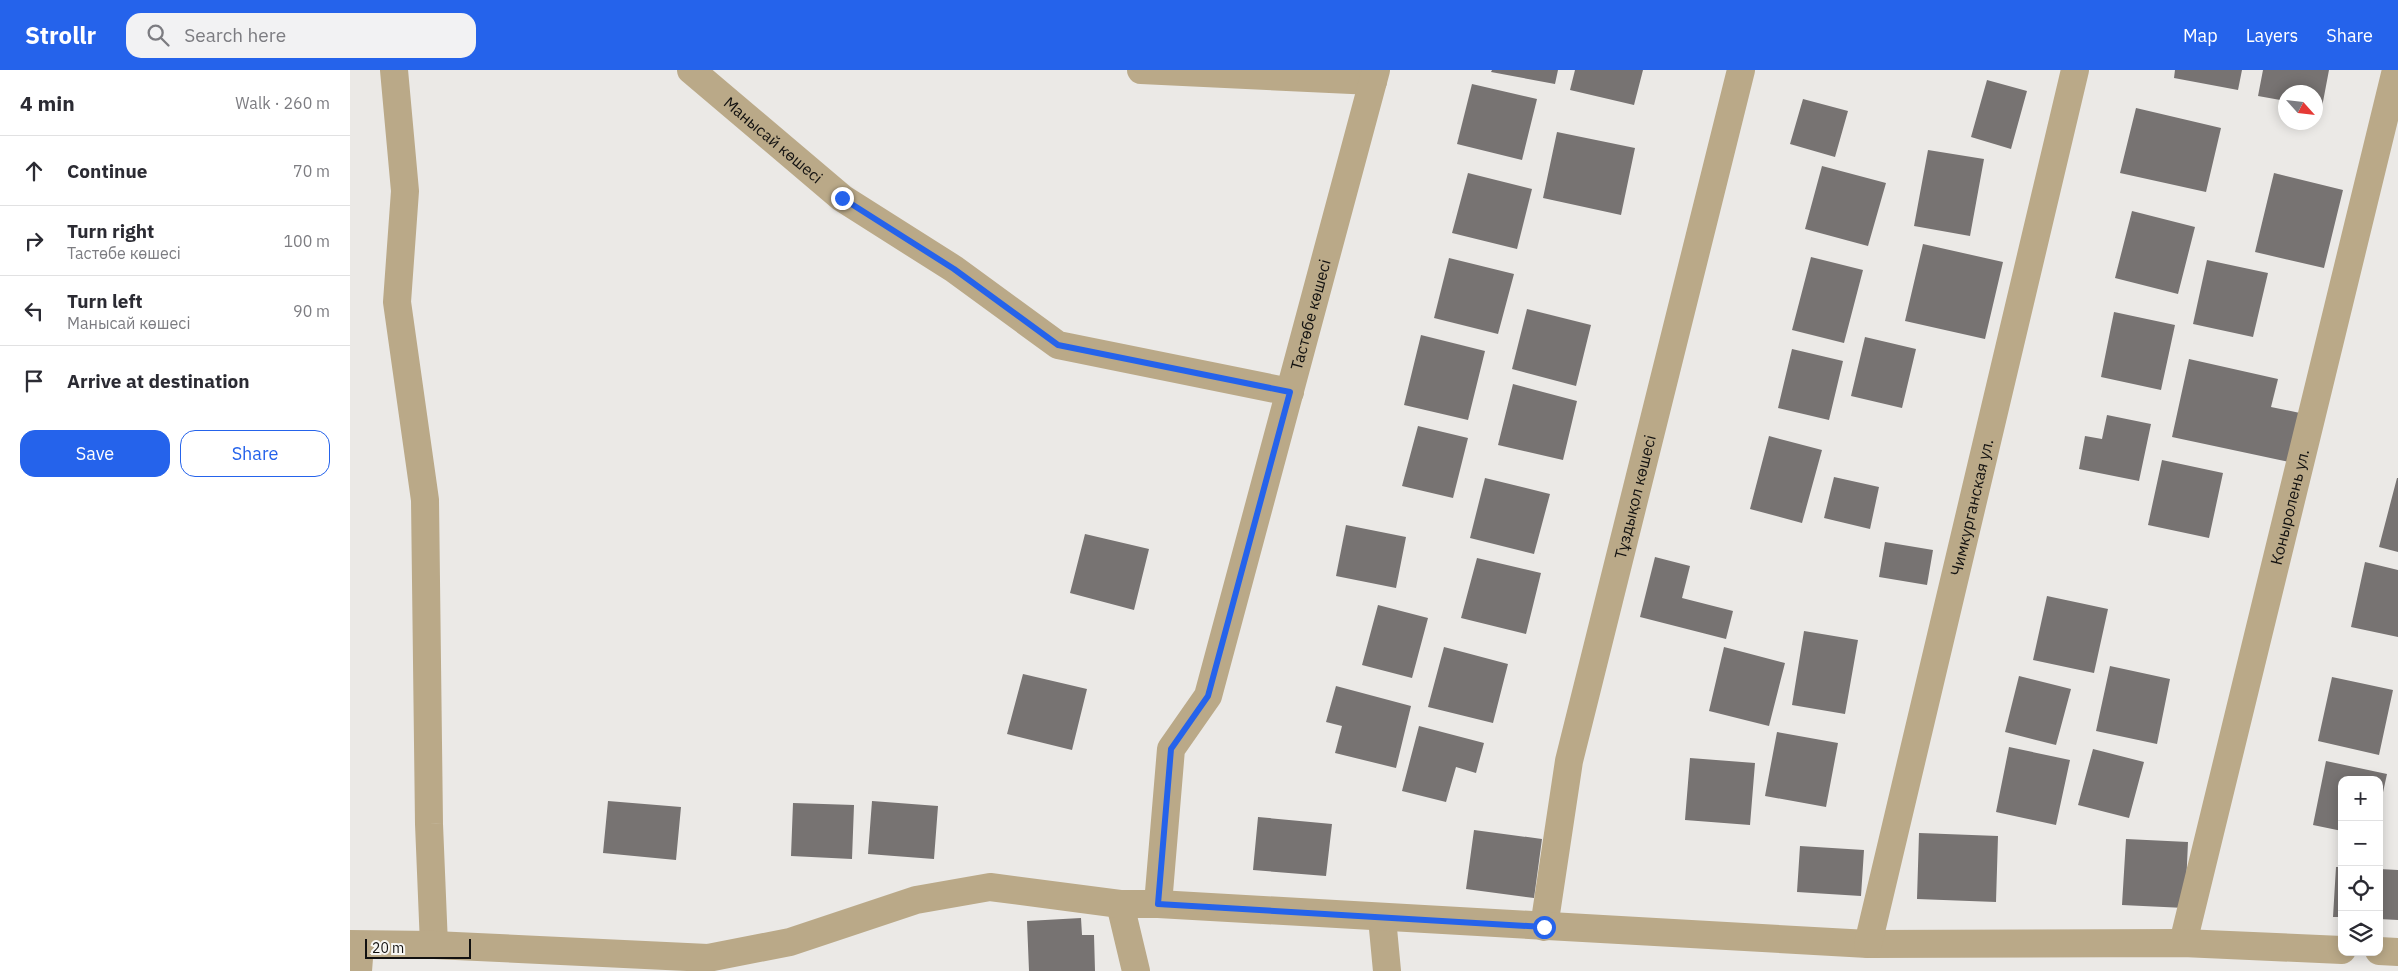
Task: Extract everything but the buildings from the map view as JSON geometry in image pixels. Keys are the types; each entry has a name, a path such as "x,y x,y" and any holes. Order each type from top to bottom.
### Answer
{"street":[{"path":"394,70 405,191 397,302 425,500 429,824 434,945"},
{"name":"Манысай көшесі","path":"691,70 842,198 954,269 1058,345 1290,392"},
{"path":"1141,70 1375,75"},
{"name":"Тұздықол көшесі","path":"1544,927 1569,761 1740,70"},
{"name":"Чимкурганская ул.","path":"1868,944 2075,70"},
{"name":"Коныролень ул.","path":"2183,943 2396,70"},
{"name":"Тастөбе көшесі","path":"1158,904 1171,749 1208,696 1375,75"},
{"path":"356,953 434,945 708,958 790,942 916,900 990,886 1120,904 1158,904 1868,944 2183,943 2338,950"},
{"path":"1120,904 1136,971"},
{"path":"1382,918 1387,971"},
{"path":"2383,952 2398,952"}],"route":[{"path":"842,198 954,269 1058,345 1290,392 1208,696 1171,749 1158,904 1544,927"}]}
